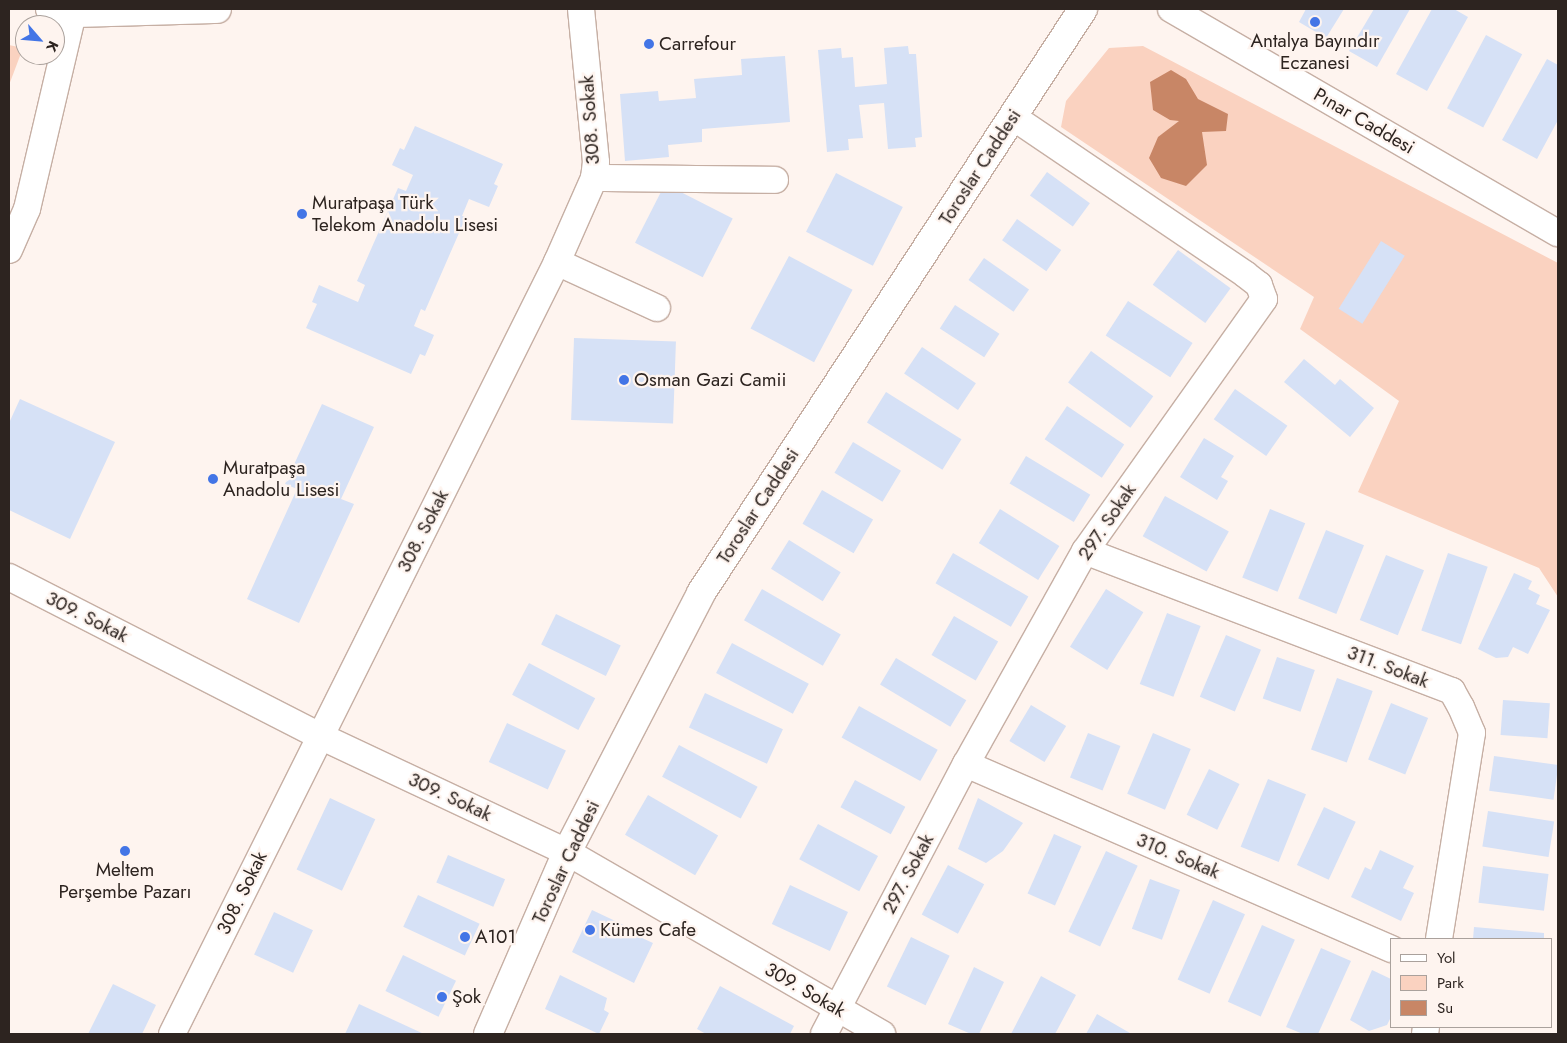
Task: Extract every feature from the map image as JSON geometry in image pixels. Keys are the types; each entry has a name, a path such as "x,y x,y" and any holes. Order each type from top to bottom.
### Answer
{"main road":[{"path":"61,11 217,9"},
{"name":"Toroslar Caddesi","path":"488,1034 567,852 701,593 1083,9"}],"street":[{"name":"308. Sokak","path":"172,1034 557,262 594,178 596,162 581,9"},
{"name":"Pınar Caddesi","path":"1170,9 1558,233"},
{"path":"9,250 27,209 61,11"},
{"name":"297. Sokak","path":"824,1034 966,764 1085,551 1264,299 1259,286 1244,274 1013,117"},
{"path":"594,178 775,180"},
{"path":"557,262 657,308"},
{"name":"311. Sokak","path":"1085,551 1452,691 1472,733 1439,938"},
{"name":"309. Sokak","path":"9,577 320,736 567,852 882,1034"},
{"name":"310. Sokak","path":"966,764 1390,949"}],"green space":[{"path":"9,45 15,46 15,65 17,65 9,85"},
{"path":"1143,46 1558,263 1558,597 1539,568 1358,492 1399,401 1300,329 1314,297 1061,127 1066,101 1109,48"}],"water":[{"path":"1171,70 1186,79 1198,99 1228,114 1226,131 1202,132 1207,165 1186,186 1161,178 1149,158 1158,137 1179,121 1170,120 1153,110 1150,82"}],"building":[{"path":"1306,9 1344,9 1326,38 1299,22"},
{"path":"1374,9 1410,9 1377,67 1349,51"},
{"path":"1432,9 1454,9 1468,17 1427,91 1396,74"},
{"path":"1486,35 1522,54 1483,128 1447,108"},
{"path":"908,46 909,54 916,54 922,137 915,138 916,147 888,149 884,103 859,105 863,138 848,139 849,150 827,152 818,50 841,48 842,58 853,57 855,87 887,84 884,48"},
{"path":"785,56 790,122 702,129 702,142 668,145 669,157 625,161 620,94 658,91 659,101 696,98 694,79 742,75 741,59"},
{"path":"1547,59 1558,65 1558,120 1537,159 1502,140"},
{"path":"415,126 503,164 494,184 498,186 489,207 469,199 462,216 466,217 425,311 421,309 414,326 434,335 425,356 420,354 411,374 306,328 317,304 312,302 319,285 358,302 365,285 357,281 398,188 406,191 413,175 392,165 400,148 404,150"},
{"path":"1047,172 1090,203 1073,227 1030,195"},
{"path":"836,173 903,207 873,266 806,232"},
{"path":"665,184 733,219 703,277 635,243"},
{"path":"1017,219 1061,250 1046,271 1002,240"},
{"path":"1381,241 1405,256 1362,324 1339,309"},
{"path":"1178,250 1231,288 1205,323 1153,285"},
{"path":"789,256 853,290 814,362 751,328"},
{"path":"984,258 1029,290 1014,312 969,280"},
{"path":"1128,301 1193,343 1170,377 1106,335"},
{"path":"955,305 999,334 984,357 940,328"},
{"name":"Osman Gazi Camii","path":"574,338 676,342 673,424 571,420"},
{"path":"922,347 976,383 958,410 904,374"},
{"path":"1091,351 1153,396 1130,428 1068,383"},
{"path":"1304,359 1335,385 1340,379 1374,408 1350,437 1284,382"},
{"path":"1235,389 1287,426 1266,456 1214,419"},
{"path":"886,392 961,439 942,470 867,423"},
{"path":"20,399 115,442 70,539 9,510 9,423"},
{"path":"322,404 374,427 341,499 354,504 299,623 247,599 297,489 285,484"},
{"path":"1067,406 1124,445 1102,478 1045,439"},
{"path":"1204,438 1234,456 1221,477 1228,481 1217,500 1180,477"},
{"path":"853,442 901,471 882,502 834,473"},
{"path":"1026,456 1090,495 1074,522 1010,483"},
{"path":"822,490 873,520 854,553 802,524"},
{"path":"1165,496 1229,531 1207,572 1143,536"},
{"path":"1000,509 1059,546 1038,580 979,543"},
{"path":"1270,509 1305,523 1278,592 1242,578"},
{"path":"1326,530 1364,545 1336,614 1298,599"},
{"path":"789,540 841,572 823,601 771,569"},
{"path":"953,553 1028,596 1011,627 936,583"},
{"path":"1448,553 1488,567 1461,644 1421,631"},
{"path":"1386,555 1424,570 1398,635 1360,620"},
{"path":"1514,573 1532,581 1528,589 1540,595 1536,604 1550,610 1528,654 1513,647 1508,657 1496,658 1478,649"},
{"path":"762,589 841,634 823,666 744,620"},
{"path":"1106,589 1143,612 1107,670 1070,647"},
{"path":"1167,613 1201,626 1173,697 1140,684"},
{"path":"556,614 621,646 606,676 541,645"},
{"path":"954,616 998,642 976,680 932,655"},
{"path":"1226,635 1261,650 1235,712 1200,697"},
{"path":"732,643 809,684 793,714 716,673"},
{"path":"1277,657 1315,670 1300,712 1263,699"},
{"path":"896,658 966,700 950,727 880,685"},
{"path":"529,663 595,698 578,730 512,695"},
{"path":"1337,678 1373,691 1347,762 1311,749"},
{"path":"705,693 783,729 767,764 689,727"},
{"path":"1503,700 1550,703 1547,738 1501,735"},
{"path":"1391,703 1428,718 1405,775 1368,760"},
{"path":"1031,705 1066,726 1045,762 1009,741"},
{"path":"859,706 938,750 920,781 842,737"},
{"path":"507,723 566,750 548,789 489,762"},
{"path":"1088,733 1120,746 1102,791 1070,778"},
{"path":"1153,733 1191,749 1165,810 1127,794"},
{"path":"679,745 758,787 741,819 662,777"},
{"path":"1494,756 1558,765 1553,800 1489,791"},
{"path":"1209,769 1240,784 1217,830 1187,815"},
{"path":"1268,779 1306,794 1279,862 1241,847"},
{"path":"855,780 905,807 891,834 840,807"},
{"path":"648,795 718,836 695,875 625,835"},
{"path":"330,798 375,819 342,891 297,870"},
{"path":"978,798 1023,823 1003,851 986,863 958,849"},
{"path":"1324,807 1356,822 1329,880 1297,865"},
{"path":"1488,811 1554,821 1549,857 1482,847"},
{"path":"818,824 878,856 859,891 799,859"},
{"path":"1054,834 1081,846 1055,906 1028,893"},
{"path":"1380,850 1414,866 1403,888 1414,893 1401,921 1351,897 1365,867 1371,870"},
{"path":"1106,851 1138,866 1100,946 1068,932"},
{"path":"448,855 505,879 493,907 436,883"},
{"path":"948,865 984,884 958,934 922,914"},
{"path":"1483,866 1549,874 1544,911 1478,903"},
{"path":"1150,879 1180,890 1162,940 1132,929"},
{"path":"790,885 848,912 830,951 772,924"},
{"path":"418,895 480,924 465,955 403,927"},
{"path":"1213,900 1245,914 1210,994 1178,979"},
{"path":"592,910 628,927 631,933 653,943 634,983 572,952"},
{"path":"274,912 313,930 293,973 254,955"},
{"path":"1262,925 1295,940 1261,1016 1228,1002"},
{"path":"1474,927 1544,933 1544,938 1473,938"},
{"path":"911,937 950,956 926,1005 887,986"},
{"path":"1321,948 1351,961 1318,1034 1303,1034 1286,1027"},
{"path":"403,955 456,981 438,1017 385,991"},
{"path":"974,967 1004,982 979,1034 971,1034 948,1024"},
{"path":"1372,970 1390,979 1390,1019 1387,1025 1369,1031 1350,1020"},
{"path":"560,975 607,998 604,1010 609,1013 599,1034 545,1009"},
{"path":"1041,976 1076,995 1055,1034 1011,1034"},
{"path":"113,984 156,1005 142,1034 88,1034"},
{"path":"720,986 794,1026 790,1034 706,1034 697,1029"},
{"path":"359,1004 424,1034 345,1034"},
{"path":"1097,1014 1130,1033 1086,1034"}],"place":[{"name":"Antalya Bayındır Eczanesi","path":"1315,22"},
{"name":"Carrefour","path":"649,44"},
{"name":"Muratpaşa Türk Telekom Anadolu Lisesi","path":"302,214"},
{"name":"Osman Gazi Camii","path":"624,380"},
{"name":"Muratpaşa Anadolu Lisesi","path":"213,479"},
{"name":"Meltem Perşembe Pazarı","path":"125,851"},
{"name":"Kümes Cafe","path":"590,930"},
{"name":"A101","path":"465,937"},
{"name":"Şok","path":"442,997"}]}
